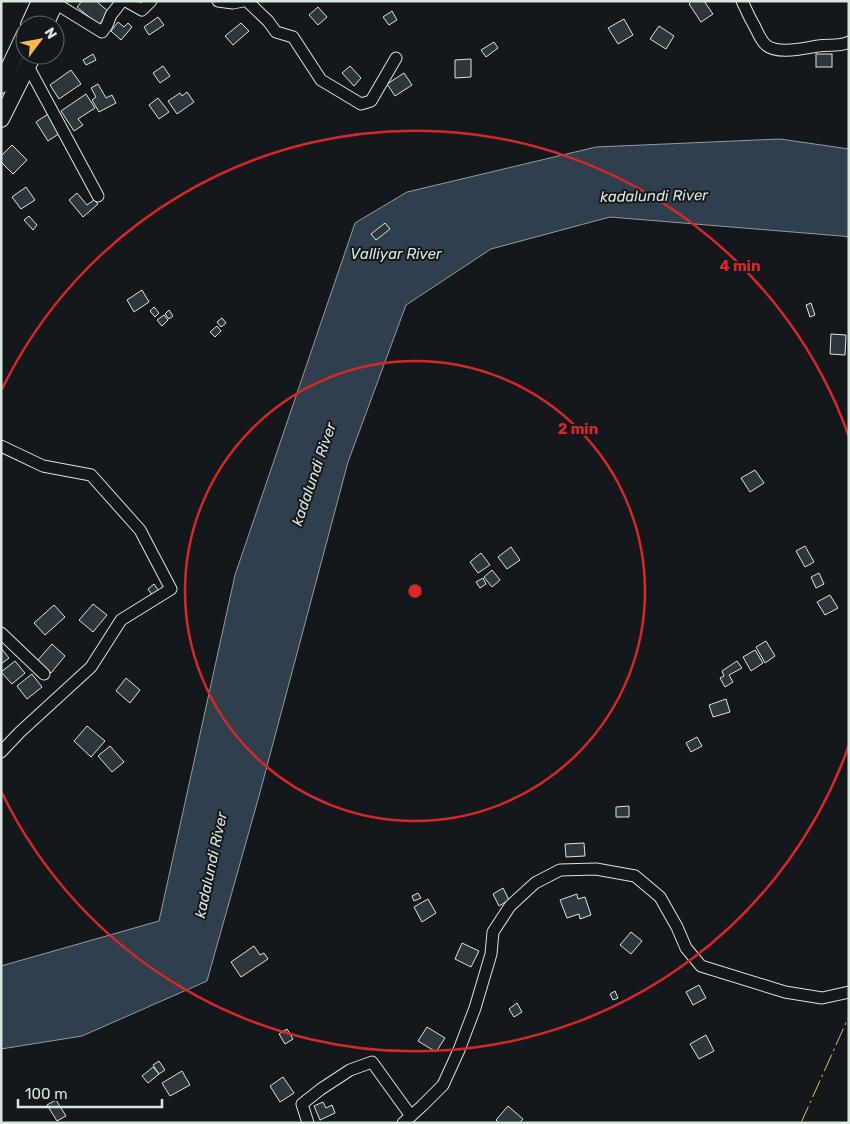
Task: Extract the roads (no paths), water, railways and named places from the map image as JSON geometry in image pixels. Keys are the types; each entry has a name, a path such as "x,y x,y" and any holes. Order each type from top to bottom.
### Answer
{"highway":[{"path":"38,15 50,2"},
{"path":"48,15 50,2"},
{"path":"1,85 15,55"},
{"path":"1,119 28,65"}],"street":[{"path":"50,2 102,32 111,15 122,1"},
{"path":"126,1 142,10 151,1"},
{"path":"218,1 233,3 245,1 268,21 276,32 293,37 321,80 361,104 371,101 396,58"},
{"path":"742,1 765,44 772,49 781,51 849,42"},
{"path":"32,65 98,196"},
{"path":"1,446 43,466 91,475 140,530 171,589 120,620 91,667 1,752"},
{"path":"1,633 44,674"},
{"path":"308,1123 302,1104 350,1070 372,1062 407,1119 443,1085 475,1008 491,954 493,932 510,906 535,883 560,870 596,869 636,876 660,897 686,948 701,966 785,992 822,998 849,992"}],"water":[{"name":"Valliyar River","path":"780,139 849,149 849,237 610,217 491,249 406,305 348,462 259,796 207,981 82,1036 1,1049 1,966 159,921 235,575 355,223 407,192 596,147"}],"water label":[{"name":"kadalundi River","path":"654,196"},
{"name":"kadalundi River","path":"314,474"},
{"name":"kadalundi River","path":"211,865"}]}
